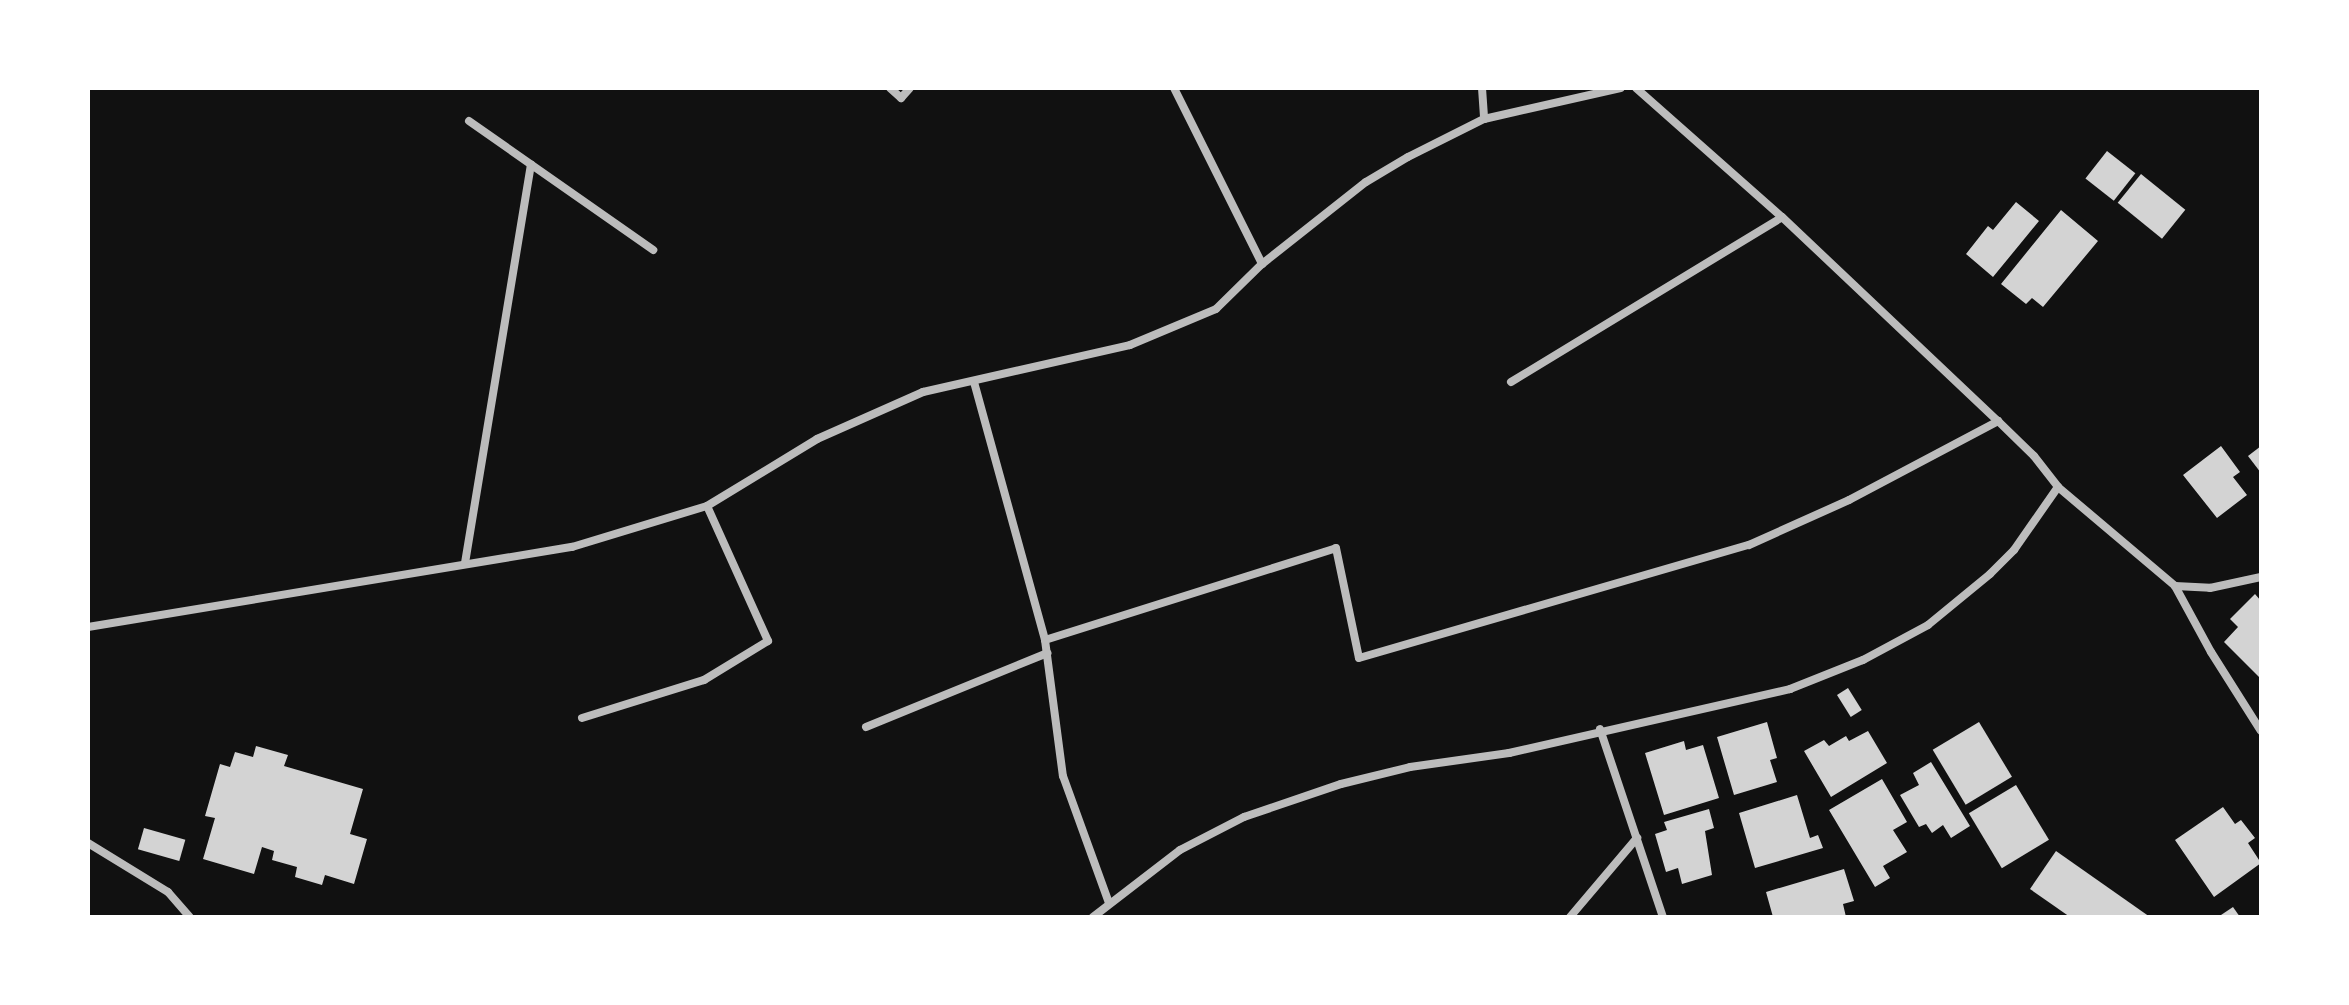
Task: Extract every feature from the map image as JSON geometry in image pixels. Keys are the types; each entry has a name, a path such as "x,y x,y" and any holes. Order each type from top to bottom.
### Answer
{"street":[{"path":"890,88 901,98 910,88"},
{"path":"1174,88 1262,264"},
{"path":"1482,88 1484,119"},
{"path":"88,627 572,547 707,506 817,439 923,392 1130,345 1216,309 1262,264 1366,182 1484,119 1621,88"},
{"path":"1636,88 1782,217 1998,421 2034,456 2058,487 2175,586 2211,652 2261,731"},
{"path":"469,121 653,250"},
{"path":"465,563 531,164"},
{"path":"1511,382 1782,217"},
{"path":"974,382 1045,640 1063,776 1109,903"},
{"path":"1045,640 1336,548 1359,658 1749,545 1849,500 1998,421"},
{"path":"1093,917 1180,850 1244,817 1341,784 1410,767 1509,753 1600,729 1790,689 1863,660 1928,625 1990,574 2014,550 2058,487"},
{"path":"582,718 704,680 768,641 707,506"},
{"path":"2175,586 2210,588 2261,577"},
{"path":"866,727 1047,653"},
{"path":"1600,729 1663,917"},
{"path":"1570,917 1637,838"},
{"path":"88,843 168,892 190,917"}],"building":[{"path":"2107,151 2135,173 2114,201 2085,179"},
{"path":"2141,174 2185,210 2162,239 2118,203"},
{"path":"2016,202 2039,221 1993,277 1966,254 1988,226 1993,230"},
{"path":"2061,210 2098,241 2043,307 2032,298 2026,304 2001,284"},
{"path":"2221,446 2240,472 2233,477 2247,495 2217,518 2183,475"},
{"path":"2261,446 2261,473 2248,456"},
{"path":"2255,594 2261,601 2261,679 2224,642 2238,627 2230,619"},
{"path":"1848,688 1862,710 1851,717 1837,695"},
{"path":"1767,722 1777,758 1770,760 1777,782 1734,795 1717,737"},
{"path":"1979,722 2012,777 1966,805 1933,750"},
{"path":"1868,731 1887,763 1831,797 1804,751 1824,740 1829,746 1846,736 1849,741"},
{"path":"1684,741 1686,750 1703,745 1719,798 1664,815 1645,753"},
{"path":"256,746 288,755 284,766 363,789 350,834 367,839 354,884 325,875 322,885 295,877 297,867 272,860 274,851 262,847 254,874 203,859 215,818 205,816 220,764 230,767 235,752 253,757"},
{"path":"1931,762 1970,826 1951,838 1943,825 1932,833 1926,824 1919,827 1900,795 1919,785 1913,773"},
{"path":"1882,779 1907,822 1893,830 1907,852 1883,866 1890,878 1875,887 1829,810"},
{"path":"2016,785 2049,840 2002,868 1969,813"},
{"path":"1797,795 1810,838 1818,835 1823,848 1755,868 1739,813"},
{"path":"2223,807 2235,824 2241,820 2255,838 2248,843 2261,863 2214,897 2175,840"},
{"path":"1709,809 1714,828 1705,831 1712,875 1682,884 1678,868 1666,872 1655,834 1667,830 1664,822"},
{"path":"144,828 185,840 179,861 138,849"},
{"path":"2056,851 2150,917 2070,917 2030,889"},
{"path":"1844,869 1854,901 1843,904 1846,917 1773,917 1766,892"},
{"path":"2233,907 2240,917 2218,917"}]}
